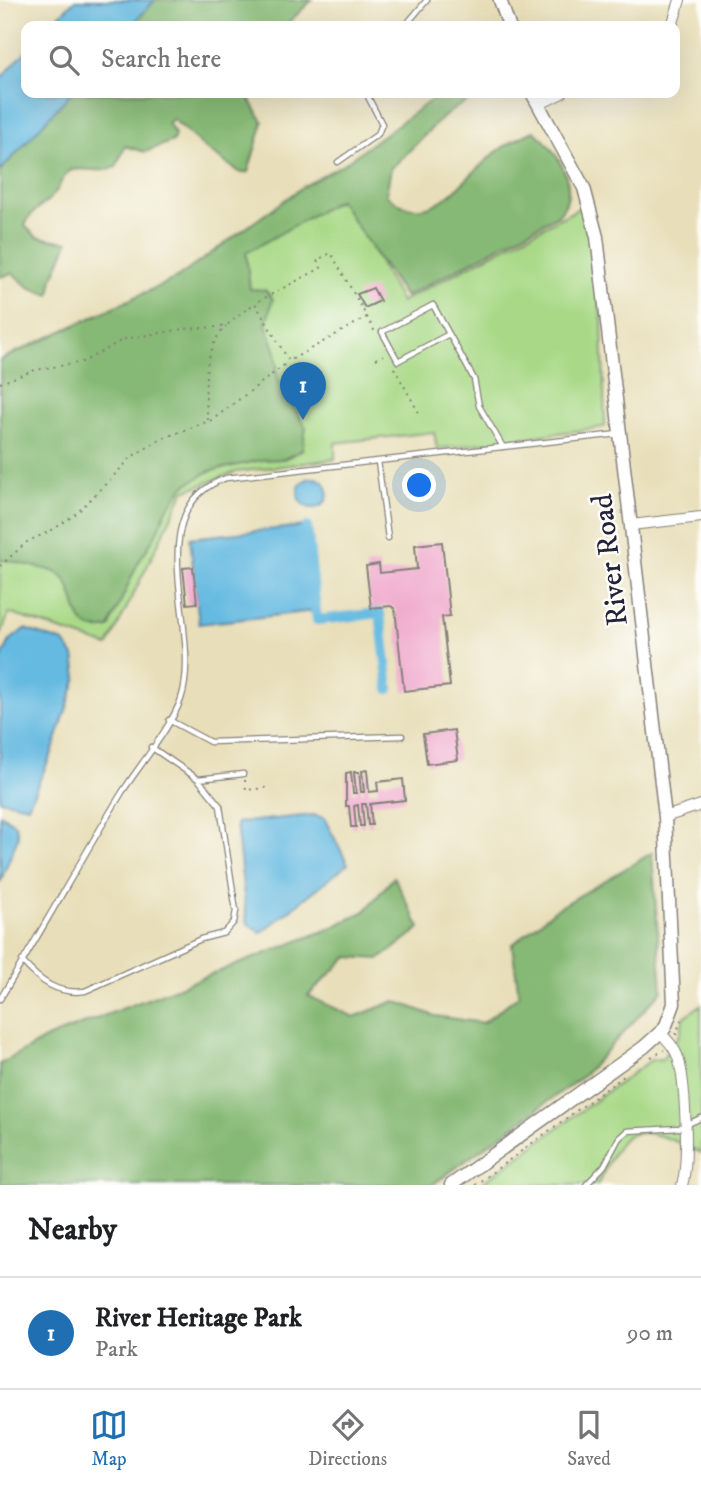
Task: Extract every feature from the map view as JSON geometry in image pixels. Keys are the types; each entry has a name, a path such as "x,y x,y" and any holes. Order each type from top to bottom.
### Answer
{"street":[{"path":"500,0 507,21"},
{"path":"674,21 680,0"},
{"name":"River Road","path":"535,99 579,177 592,209 665,817 674,1004 665,1038"},
{"path":"631,525 701,517"},
{"path":"665,817 701,805"},
{"path":"451,1185 665,1038 679,1061 687,1156 682,1185"}],"lane":[{"path":"409,21 426,0"},
{"path":"338,162 378,134 382,124 369,98"},
{"path":"449,334 398,361 382,332 433,305 474,379 479,406 503,447"},
{"path":"0,999 181,700 186,666 178,536 182,521 195,498 226,478 620,434"},
{"path":"378,461 388,538"},
{"path":"169,720 210,742 402,736"},
{"path":"22,961 42,981 57,989 70,993 85,992 201,939 224,933 233,922 236,911 224,820 212,794 198,779 151,747"},
{"path":"198,779 243,774"},
{"path":"586,1185 604,1166 619,1138 627,1131 685,1125 701,1118"}],"path":[{"path":"209,421 205,376 216,337 229,323 256,303 321,268 317,260 331,253 380,341"},
{"path":"256,303 289,362"},
{"path":"0,566 27,542 54,529 77,513 133,456 163,438 209,421 289,362 367,317"},
{"path":"0,383 35,370 83,362 124,339 183,329 218,327 229,323"},
{"path":"376,359 387,354 384,349"},
{"path":"393,365 419,413"},
{"path":"243,774 246,790 265,788 263,785"},
{"path":"645,1061 662,1054 665,1038 679,1031 682,1015"},
{"path":"475,1185 625,1075"}],"green space":[{"path":"155,0 312,0 290,21 136,21"},
{"path":"66,98 249,98 263,122 248,172 241,173 206,149 173,119 168,123 175,134 173,141 145,152 125,146 116,167 99,170 77,169 69,172 55,193 30,216 25,226 37,237 68,242 53,278 50,295 29,287 12,273 0,277 0,171"},
{"path":"434,98 474,98 446,115 391,168 386,195 403,205 418,208 432,205 458,188 495,153 534,131 559,160 564,171 568,195 557,216 405,297 339,200 246,253 250,289 265,290 273,299 266,324 276,352 278,380 306,428 302,450 284,459 262,460 210,471 184,486 167,509 156,534 137,565 109,628 96,629 87,626 81,620 66,581 59,574 43,568 0,560 0,360 177,278 304,186 345,163"},
{"path":"342,194 401,302 585,205 602,321 605,427 437,449 434,432 335,443 335,459 236,472 184,491 108,646 9,613 0,637 0,360 177,278"},
{"path":"652,853 662,991 583,1076 432,1185 0,1185 0,1064 49,1037 329,929 365,911 394,877 420,928 380,959 347,957 308,996 354,1017 395,1001 435,1016 483,1023 519,995 512,945 555,910"},
{"path":"701,1005 701,1153 664,1137 634,1134 626,1137 618,1146 597,1185 479,1185 651,1060 662,1059 680,1034 684,1017"}],"water":[{"path":"75,0 155,0 136,21 54,21"},
{"path":"21,56 21,98 66,98 0,171 0,79"},
{"path":"313,478 324,482 328,493 324,504 313,508 302,504 298,493 302,482"},
{"path":"304,526 314,611 199,624 190,538"},
{"path":"25,629 64,642 74,656 77,677 52,753 28,806 0,800 0,662 10,640"},
{"path":"0,814 16,825 18,837 0,883"},
{"path":"313,815 324,818 348,864 261,933 247,923 236,823"}],"building":[{"path":"373,288 380,301 365,308 357,294"},
{"path":"442,542 450,616 442,617 450,686 404,691 395,609 391,606 371,608 366,566 379,564 380,573 417,569 415,545"},
{"path":"193,567 197,603 187,604 183,568"},
{"path":"454,730 458,760 427,764 423,734"},
{"path":"367,770 369,792 378,791 377,782 403,779 405,800 370,804 372,825 368,825 366,804 362,804 364,826 360,826 358,805 354,806 356,827 351,827 349,806 346,806 346,773 351,772 353,793 356,793 354,772 359,772 361,792 364,792 362,771"}],"waterway":[{"path":"307,527 317,620 380,613 389,689"}],"place":[{"name":"River Heritage Park","path":"303,420"}]}
